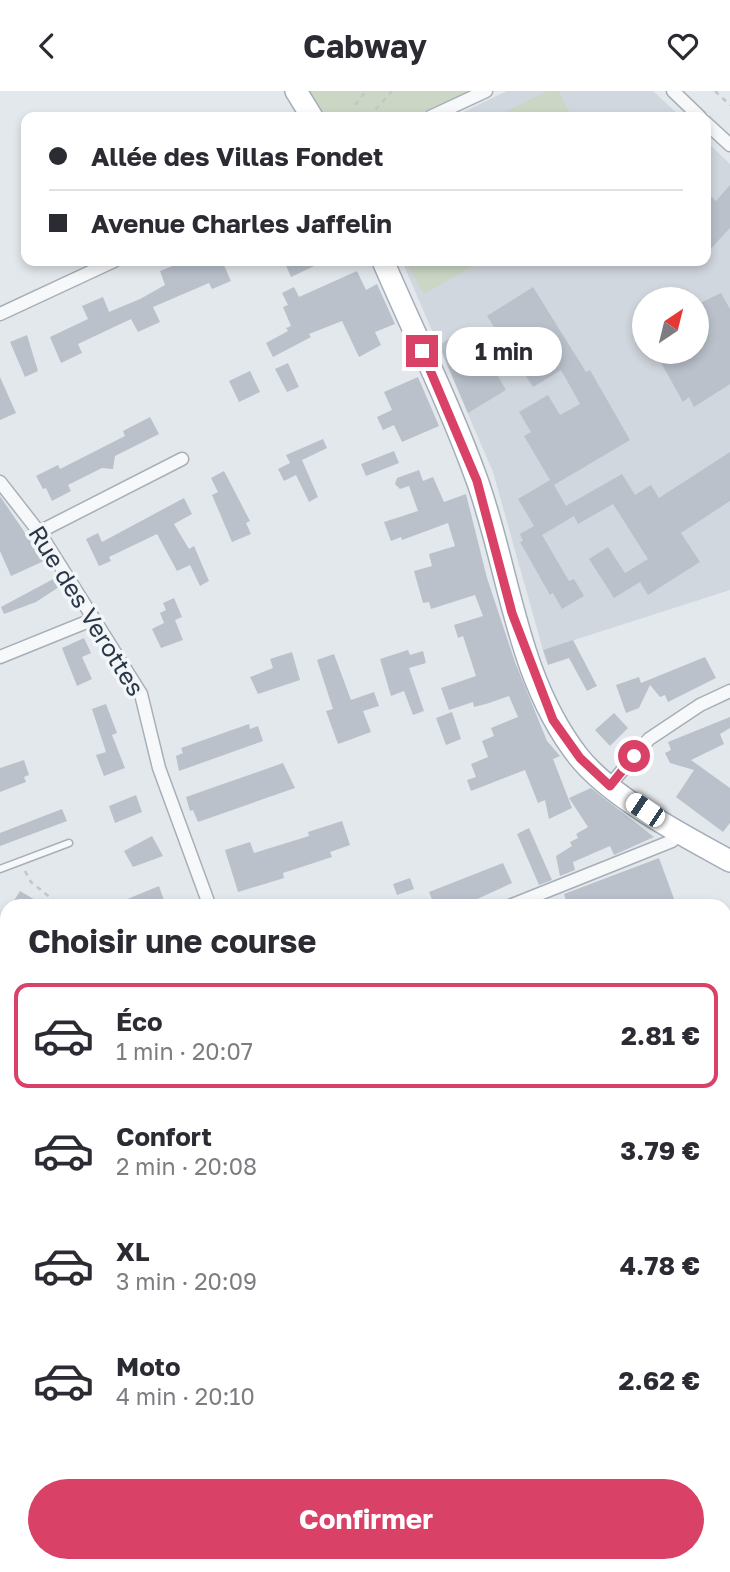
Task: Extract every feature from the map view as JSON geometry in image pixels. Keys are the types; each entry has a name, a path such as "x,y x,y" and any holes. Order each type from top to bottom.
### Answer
{"main road":[{"path":"296,91 309,112"},
{"path":"385,266 477,481 512,613 553,720 580,758 610,786 680,833 730,862"}],"street":[{"path":"441,112 486,91"},
{"path":"673,91 695,112"},
{"path":"711,128 730,145"},
{"path":"0,314 103,266"},
{"path":"39,531 183,459"},
{"name":"Rue des Verottes","path":"0,482 39,531 141,694 159,768 207,899"},
{"path":"0,657 94,619"},
{"path":"610,786 649,739 700,705 730,691"},
{"path":"527,899 672,841 680,833"}],"lane":[{"path":"0,869 69,843"}],"path":[{"path":"355,104 366,91"},
{"path":"373,112 392,91"},
{"path":"715,91 730,105"},
{"path":"19,862 31,882 52,899"}],"shaded area":[{"path":"507,91 653,91 676,112 463,112"},
{"path":"711,146 730,164 730,590 543,650 493,472 404,266 711,266"}],"green space":[{"path":"303,91 469,91 423,112 316,112"},
{"path":"547,91 559,91 570,112 505,112"},
{"path":"408,266 473,266 424,294"}],"building":[{"path":"730,185 730,228 711,249 711,196 716,201"},
{"path":"172,266 224,266 231,281 212,289 209,283 153,307 160,322 138,332 131,319 78,344 82,353 61,363 50,337 88,319 82,306 103,297 109,312 140,299 165,285 160,271"},
{"path":"286,266 314,266 291,277"},
{"path":"357,271 366,290 377,284 395,324 375,332 381,345 359,357 342,321 309,334 311,337 273,357 266,343 288,331 286,328 291,326 283,307 288,305 282,293 294,287 299,297"},
{"path":"533,287 586,372 590,370 630,440 554,485 566,506 622,474 635,495 651,485 659,498 730,452 730,501 681,533 700,562 648,595 640,582 614,598 589,559 608,547 625,573 648,559 613,504 578,524 574,516 542,535 569,581 574,579 584,596 562,609 553,593 550,595 520,542 523,541 520,534 534,526 518,499 550,480 524,436 531,432 519,412 548,395 560,415 580,404 561,370 533,387 487,316"},
{"path":"721,293 730,309 730,384 694,407 689,397 683,402 662,364 709,364 709,299"},
{"path":"469,327 506,390 468,413 439,345"},
{"path":"27,335 38,371 25,377 10,342"},
{"path":"288,363 299,387 287,392 275,369"},
{"path":"250,371 260,392 239,402 229,381"},
{"path":"0,377 16,413 0,420"},
{"path":"418,377 439,426 402,442 394,425 383,430 377,417 392,410 384,392"},
{"path":"150,417 159,434 115,456 113,469 102,468 68,485 71,491 52,501 36,476 58,465 60,469 125,436 123,431"},
{"path":"323,439 327,448 302,460 318,497 309,502 296,475 284,481 278,469 290,463 286,455"},
{"path":"394,451 399,463 366,476 361,464"},
{"path":"419,470 423,481 433,477 444,502 466,494 487,578 515,662 547,741 560,756 553,759 572,808 549,819 545,800 538,803 525,770 471,791 467,780 476,777 471,764 488,757 482,741 494,736 491,728 518,717 509,696 474,707 473,702 449,710 441,688 476,676 463,636 458,638 454,625 483,616 475,595 431,609 429,602 423,603 414,571 432,566 429,554 455,546 448,523 402,540 401,537 391,541 384,522 418,511 409,486 400,489 395,484 397,478"},
{"path":"224,471 250,521 246,523 251,534 232,542 212,495 218,492 211,478"},
{"path":"0,496 44,561 11,576 0,551"},
{"path":"184,498 192,514 174,524 189,549 194,546 209,581 200,586 190,565 177,571 157,534 109,557 111,561 99,566 86,539 98,533 102,542"},
{"path":"57,577 62,585 36,602 4,614 1,607"},
{"path":"174,598 182,617 175,620 183,640 161,648 152,629 164,623 160,613 166,610 163,603"},
{"path":"84,638 91,653 82,657 92,679 77,686 62,648"},
{"path":"573,640 597,686 587,691 569,658 548,665 543,650"},
{"path":"408,650 410,655 423,651 426,663 409,668 424,711 413,715 404,691 391,696 380,659"},
{"path":"292,652 300,680 258,694 250,677 273,668 270,659"},
{"path":"334,654 351,700 374,692 379,706 363,711 371,732 338,744 326,711 333,709 317,660"},
{"path":"705,657 716,678 668,702 665,695 660,697 650,685 639,708 626,713 616,685 639,677 641,683"},
{"path":"106,704 117,733 112,735 125,768 104,776 96,755 106,752 92,709"},
{"path":"452,712 461,739 446,745 436,718"},
{"path":"614,713 628,728 610,746 595,730"},
{"path":"730,717 730,728 720,734 724,744 691,760 730,788 730,823 723,832 676,797 694,770 670,763 665,753 671,750 668,742"},
{"path":"249,724 250,729 258,726 263,741 179,771 176,756 183,753 181,748"},
{"path":"24,760 29,775 24,777 26,782 0,792 0,768"},
{"path":"283,763 295,788 198,822 193,810 190,811 186,797"},
{"path":"591,788 654,837 614,855 610,846 573,862 575,870 560,876 556,856 572,846 570,842 578,838 576,834 588,827 569,798"},
{"path":"136,795 142,812 115,823 109,806"},
{"path":"62,809 67,821 0,846 0,833"},
{"path":"342,821 350,845 330,852 332,857 283,873 284,878 238,892 225,850 250,842 254,853 309,836 308,832"},
{"path":"529,828 552,880 539,885 517,834"},
{"path":"152,836 163,856 133,867 124,851"},
{"path":"659,858 674,899 566,899 564,894"},
{"path":"503,863 512,883 477,899 432,899 429,892"},
{"path":"410,878 414,889 397,895 393,884"},
{"path":"159,886 164,899 127,899"},
{"path":"20,891 34,899 15,899"}],"route":[{"path":"422,351 477,481 512,613 553,720 580,758 610,786 634,756"}]}
